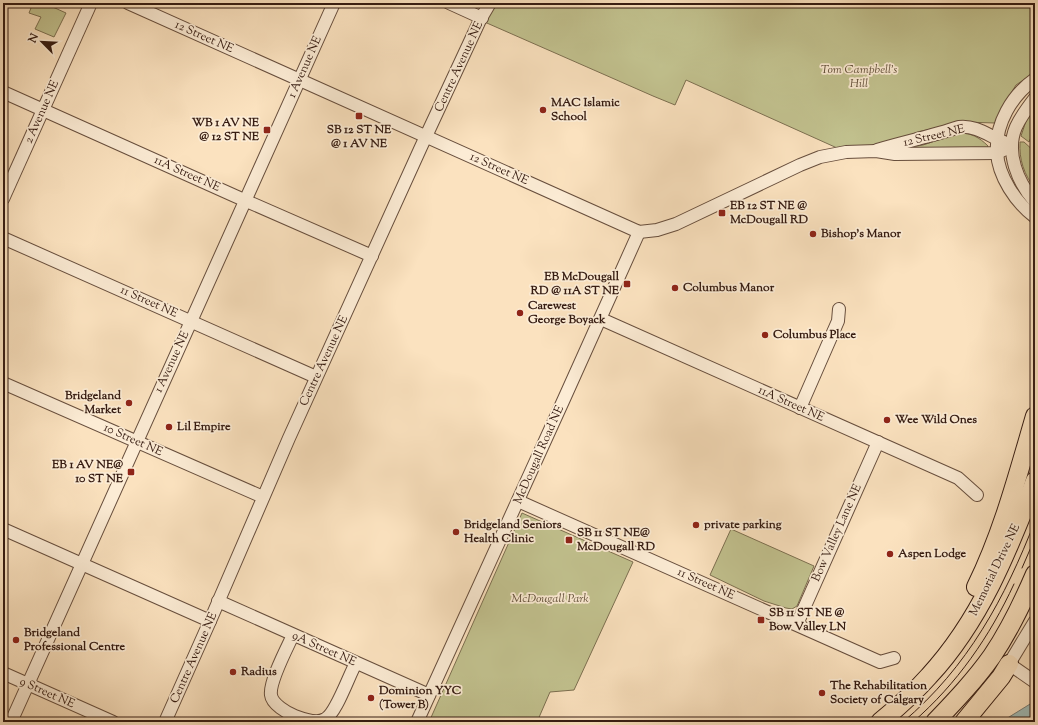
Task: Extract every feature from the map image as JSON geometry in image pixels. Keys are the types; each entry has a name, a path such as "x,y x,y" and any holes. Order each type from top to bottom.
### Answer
{"highway":[{"path":"937,668 941,648 968,604 992,551 1007,512 1035,416"},
{"name":"Memorial Drive NE","path":"880,722 904,702 937,668 960,637 982,601 1004,558 1035,482"},
{"path":"936,722 961,695 992,656 1023,601 1035,574"},
{"path":"964,722 1001,677 1015,668"}],"street":[{"name":"2 Avenue NE","path":"3,199 91,3"},
{"name":"12 Street NE","path":"128,3 639,232 657,230 676,224 820,157 846,152 876,151 895,154 997,153"},
{"name":"1 Avenue NE","path":"11,722 334,3"},
{"path":"449,3 482,18"},
{"name":"Centre Avenue NE","path":"165,722 316,377 426,137 490,3"},
{"path":"1035,80 1021,91 1011,103 1004,118 997,140 997,153 1000,168 1005,180 1018,200 1035,217"},
{"name":"11A Street NE","path":"3,92 372,256"},
{"path":"1035,98 1024,112 1016,127 1012,146 1015,168 1019,179 1025,192 1035,202"},
{"name":"12 Street NE","path":"876,151 895,144 917,140 966,126 975,128 1012,146"},
{"path":"997,153 1012,146"},
{"name":"McDougall Road NE","path":"417,722 601,319 639,232"},
{"name":"11 Street NE","path":"3,238 316,377"},
{"path":"800,408 838,321 839,309"},
{"name":"11A Street NE","path":"601,319 958,478 977,495"},
{"name":"10 Street NE","path":"3,383 263,498"},
{"name":"Bow Valley Lane NE","path":"797,624 878,442"},
{"name":"11 Street NE","path":"518,502 797,624 880,662 894,658"},
{"path":"3,529 210,621"},
{"name":"9A Street NE","path":"218,601 429,695"},
{"path":"1035,622 1015,668 1035,682"},
{"path":"293,635 271,686 271,696 274,703 293,719 313,721 325,719 334,710 356,663"},
{"name":"9 Street NE","path":"3,673 113,722"}],"green space":[{"path":"33,3 44,3 66,13 54,37 35,29 41,17 29,13"},
{"name":"Tom Campbell's Hill","path":"490,3 1035,3 1035,72 1016,85 1003,106 995,123 963,122 917,132 876,151 846,152 686,80 675,105 653,96 480,20"},
{"path":"1035,108 1035,128 1029,142 1021,136 1026,121"},
{"path":"959,133 975,136 988,146 987,148 911,150 911,147 923,145"},
{"path":"1020,142 1024,142 1035,152 1035,189 1023,167 1020,155"},
{"name":"McDougall Park","path":"522,513 633,562 574,690 550,692 537,722 429,722"},
{"path":"731,529 814,566 797,606 792,609 764,601 710,575"}],"water":[{"path":"1035,701 1035,722 1001,722"}],"tram line":[{"path":"903,722 926,701 947,678 982,630 1011,577 1035,521"},
{"path":"1022,568 1035,538"},
{"path":"913,722 944,692 971,658 994,622 1014,584"}],"place":[{"name":"MAC Islamic School","path":"543,110"},
{"name":"SB 12 ST NE @ 1 AV NE","path":"359,116"},
{"name":"WB 1 AV NE @ 12 ST NE","path":"267,130"},
{"name":"EB 12 ST NE @ McDougall RD","path":"722,213"},
{"name":"Bishop's Manor","path":"813,234"},
{"name":"EB McDougall RD @ 11A ST NE","path":"627,284"},
{"name":"Columbus Manor","path":"675,288"},
{"name":"Carewest George Boyack","path":"520,313"},
{"name":"Columbus Place","path":"765,335"},
{"name":"Bridgeland Market","path":"129,403"},
{"name":"Wee Wild Ones","path":"887,420"},
{"name":"Lil Empire","path":"169,427"},
{"name":"EB 1 AV NE@ 10 ST NE","path":"131,472"},
{"name":"private parking","path":"696,525"},
{"name":"Bridgeland Seniors Health Clinic","path":"456,532"},
{"name":"SB 11 ST NE@ McDougall RD","path":"569,540"},
{"name":"Aspen Lodge","path":"890,554"},
{"name":"SB 11 ST NE @ Bow Valley LN","path":"761,620"},
{"name":"Bridgeland Professional Centre","path":"16,640"},
{"name":"Radius","path":"233,672"},
{"name":"The Rehabilitation Society of Calgary","path":"822,693"},
{"name":"Dominion YYC (Tower B)","path":"371,698"}]}
